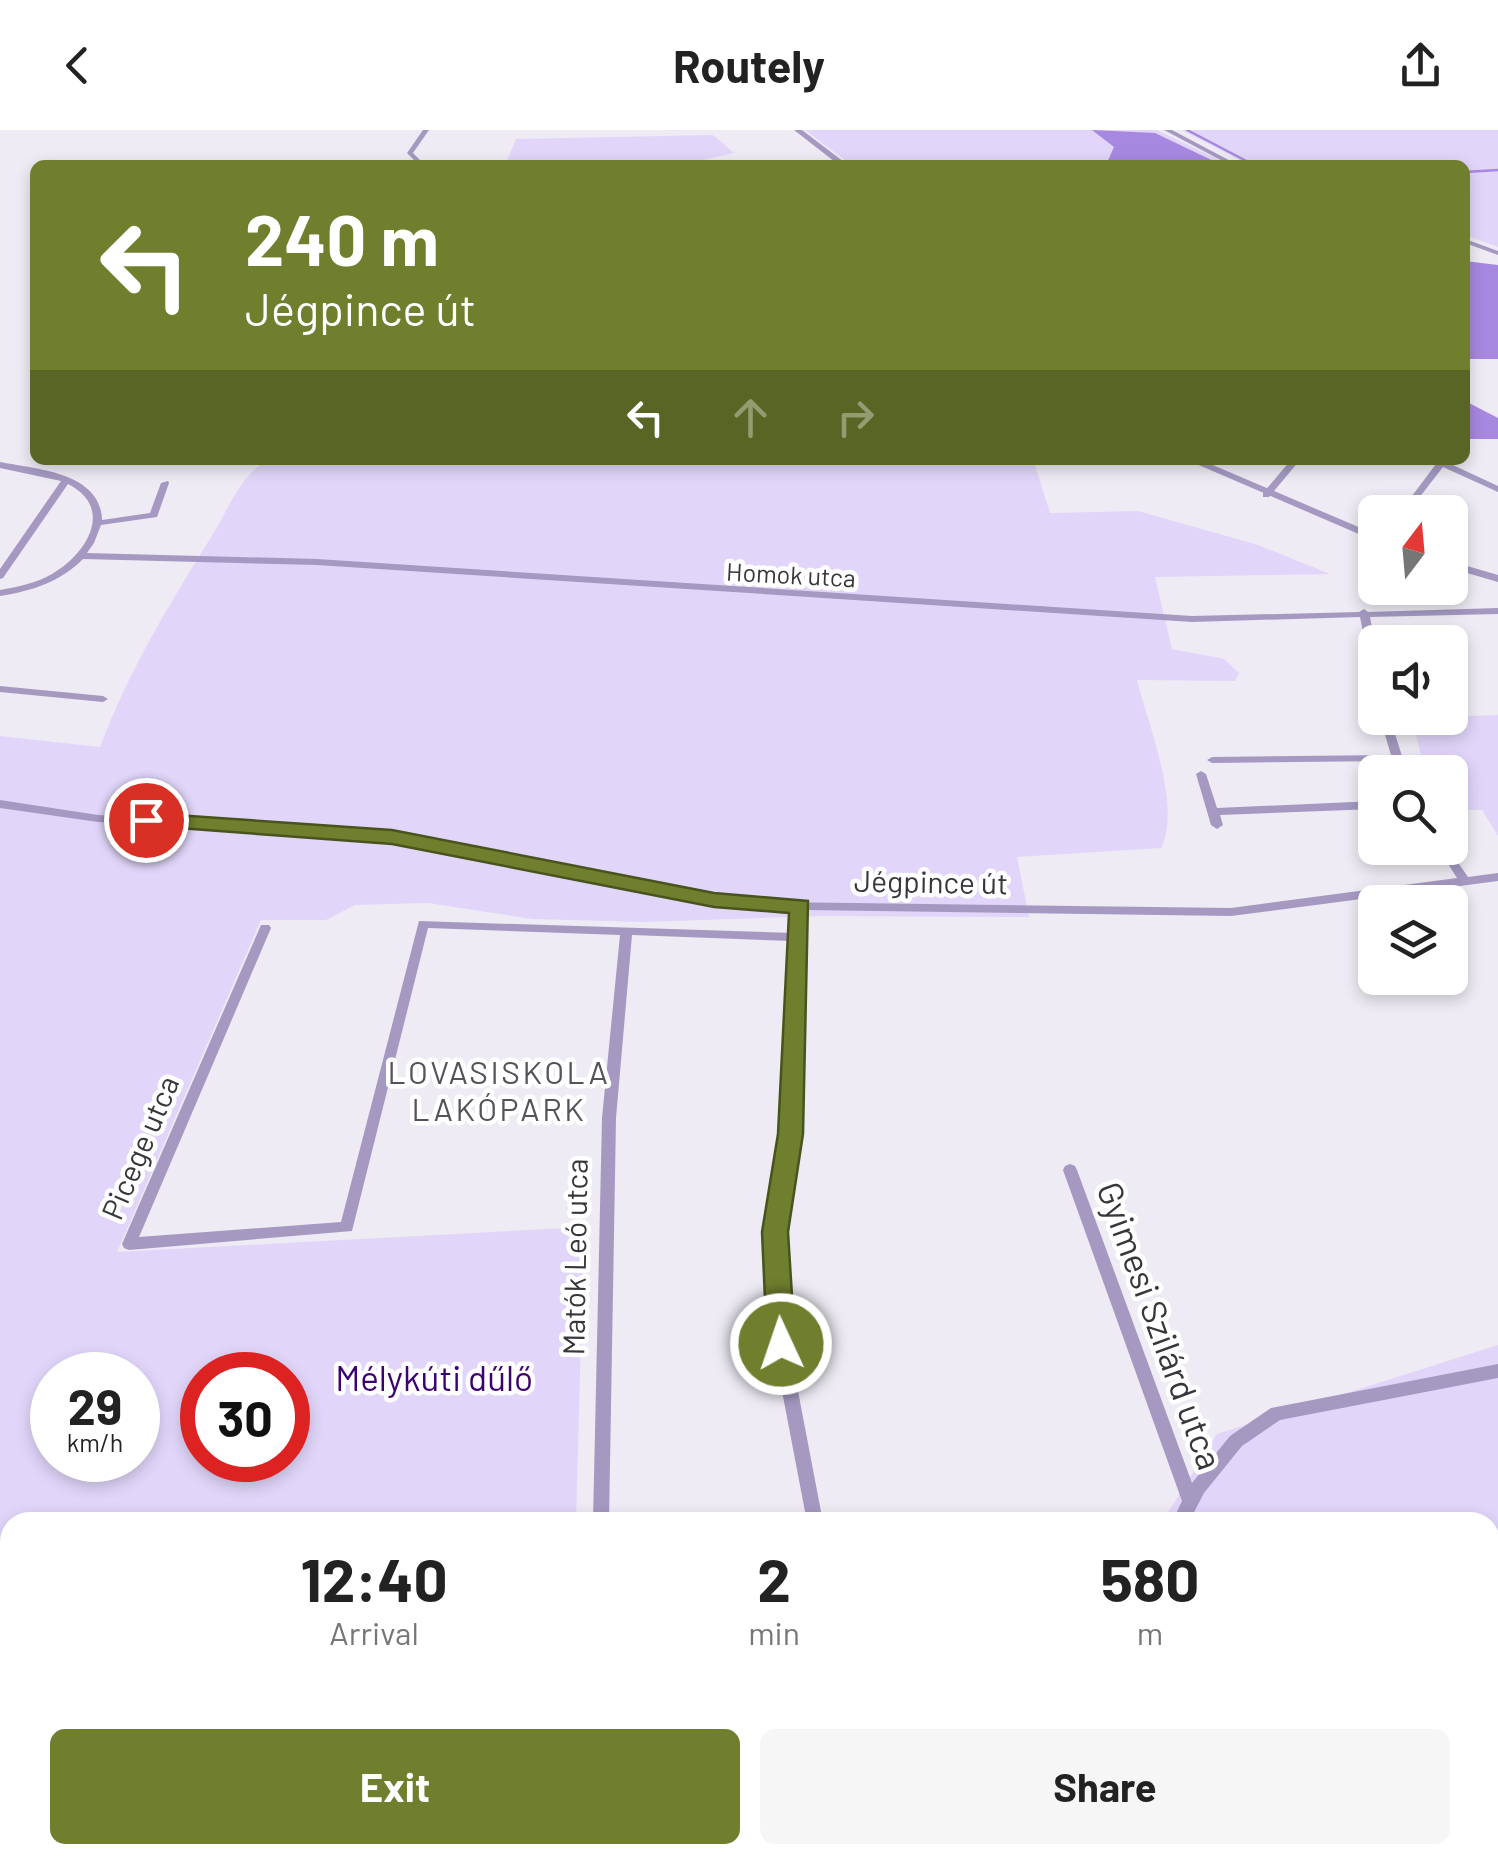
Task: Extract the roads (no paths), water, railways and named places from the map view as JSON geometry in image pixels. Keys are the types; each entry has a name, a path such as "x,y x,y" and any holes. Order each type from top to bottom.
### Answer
{"street":[{"path":"417,160 410,153 426,130"},
{"path":"798,130 837,160"},
{"path":"1167,130 1225,160"},
{"path":"1470,243 1498,253"},
{"path":"0,465 66,481 93,500 98,522 82,556 44,582 0,593"},
{"path":"1203,465 1358,531"},
{"path":"1266,495 1292,465"},
{"path":"1416,495 1436,465"},
{"path":"1445,465 1498,489"},
{"path":"0,576 66,481"},
{"path":"98,522 154,515 165,483"},
{"name":"Homok utca","path":"82,556 317,562 482,576 1192,619 1498,611"},
{"path":"1468,570 1498,579"},
{"path":"1364,612 1367,625"},
{"path":"0,689 104,700"},
{"path":"1212,760 1358,758"},
{"path":"1201,774 1217,826"},
{"name":"Jégpince út","path":"5,805 73,816 392,837 714,900 800,906 1231,912 1462,877 1498,877"},
{"path":"1213,812 1358,806"},
{"path":"1454,865 1462,877"},
{"path":"800,906 790,1134 775,1232 781,1344 814,1512"},
{"name":"Picege utca","path":"265,928 129,1244 347,1227 424,924 626,933"},
{"path":"626,933 796,937"},
{"name":"Matók Leó utca","path":"600,1512 609,1118 626,933"},
{"name":"Gyimesi Szilárd utca","path":"1070,1170 1191,1502"},
{"path":"1186,1512 1236,1442 1277,1413 1498,1371"}],"waterway":[{"path":"1187,130 1244,160"},
{"path":"1470,172 1498,170"}],"district":[{"name":"LOVASISKOLA LAKÓPARK","path":"499,1092"}],"park label":[{"name":"Mélykúti dűlő","path":"434,1379"}]}
